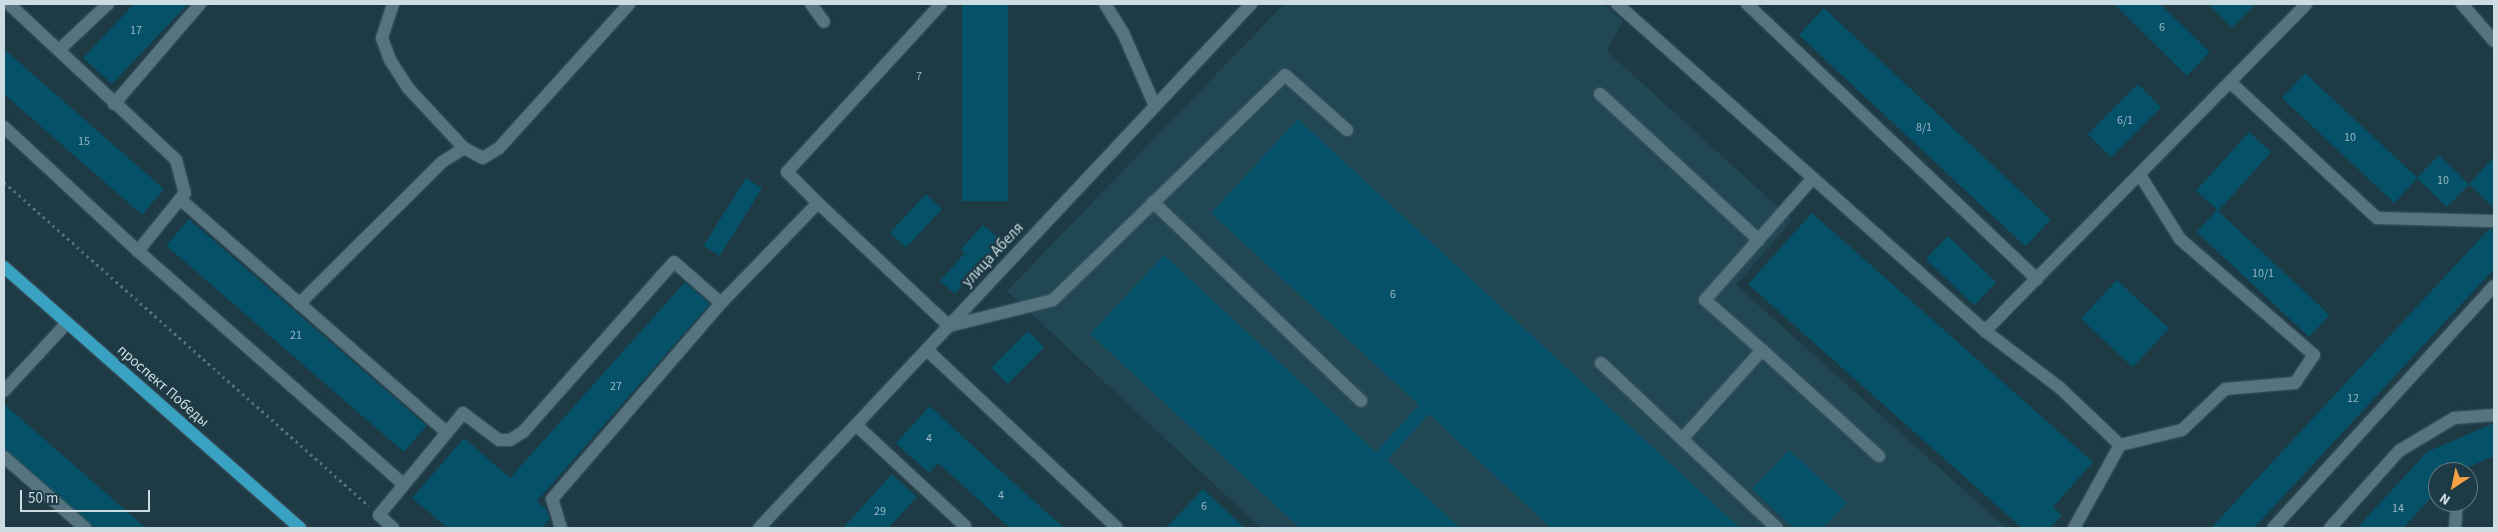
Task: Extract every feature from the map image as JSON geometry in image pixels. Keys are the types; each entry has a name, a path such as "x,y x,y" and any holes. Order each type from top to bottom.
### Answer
{"main road":[{"name":"проспект Победы","path":"4,267 300,528"}],"street":[{"path":"8,4 60,49 114,104 176,160 185,193 138,251"},
{"path":"60,49 108,4"},
{"path":"114,104 200,4"},
{"path":"394,4 382,38 390,60 408,88 464,148 483,158 499,148 629,4"},
{"path":"811,4 824,22"},
{"path":"941,4 787,172 949,326 1053,300 1286,75 1347,130"},
{"path":"1105,4 1124,35 1155,106"},
{"name":"улица Абеля","path":"759,528 1251,4"},
{"path":"1617,4 1985,331 2060,388 2120,445"},
{"path":"1747,4 2037,279"},
{"path":"1985,331 2306,4"},
{"path":"2462,4 2494,41"},
{"path":"2230,82 2377,218 2494,221"},
{"path":"1600,94 1759,240"},
{"path":"4,127 138,251 403,484"},
{"path":"299,304 442,162 464,148"},
{"path":"2074,528 2120,445 2182,430 2225,389 2295,383 2314,355 2180,239 2140,175"},
{"path":"1813,178 1705,300 1879,456"},
{"path":"180,200 447,433"},
{"path":"561,528 552,499 722,303 818,202"},
{"path":"1154,202 1361,402"},
{"path":"393,528 379,515 463,413 499,440 510,440 524,432 674,262 722,303"},
{"path":"2273,528 2494,286"},
{"path":"4,391 67,323"},
{"path":"927,350 1117,528"},
{"path":"1682,439 1762,350"},
{"path":"1601,363 1778,528"},
{"path":"2330,528 2399,451 2454,418 2494,415"},
{"path":"856,425 965,527"},
{"path":"4,458 85,528"},
{"path":"2455,528 2456,512"}],"path":[{"path":"4,182 379,515"}],"shaded area":[{"path":"1284,4 1604,4 1623,21 1607,51 1792,220 1736,285 2006,528 1261,528 1007,291"}],"building":[{"path":"134,4 188,4 112,84 83,58"},
{"path":"962,4 1008,4 1008,201 962,201"},
{"path":"2114,4 2160,4 2210,52 2187,76"},
{"path":"2208,4 2256,4 2232,28"},
{"path":"1824,8 2051,219 2025,246 1799,35"},
{"path":"4,49 164,189 142,215 4,94"},
{"path":"2305,73 2418,178 2394,203 2282,98"},
{"path":"2138,84 2161,107 2111,158 2088,134"},
{"path":"1298,119 1740,528 1551,528 1429,414 1387,460 1460,528 1300,528 1090,334 1164,255 1376,452 1419,405 1211,213"},
{"path":"2249,132 2271,152 2218,211 2196,191"},
{"path":"2439,155 2469,184 2447,207 2417,178"},
{"path":"2494,157 2494,208 2469,184"},
{"path":"746,178 762,188 720,256 704,246"},
{"path":"926,194 942,209 906,248 890,233"},
{"path":"2217,210 2330,315 2309,337 2197,232"},
{"path":"1812,213 2093,462 2053,507 2062,515 2050,528 2022,528 1748,284"},
{"path":"189,219 427,426 404,452 166,245"},
{"path":"983,225 1001,240 955,294 940,281 965,253 961,249"},
{"path":"2489,229 2494,229 2494,269 2254,528 2211,528"},
{"path":"1948,236 1996,283 1974,306 1926,259"},
{"path":"2117,280 2169,328 2133,367 2081,319"},
{"path":"685,282 710,304 537,501 547,510 550,519 542,528 448,528 412,498 464,438 510,478"},
{"path":"1028,331 1044,347 1007,384 991,368"},
{"path":"4,404 146,528 93,527 4,449"},
{"path":"930,406 1064,528 1010,528 938,463 929,473 896,443"},
{"path":"2494,423 2494,456 2478,463 2428,462 2428,501 2403,528 2357,528 2427,452"},
{"path":"1789,450 1847,503 1823,528 1794,528 1752,489"},
{"path":"892,474 917,497 888,528 843,528"},
{"path":"1203,489 1245,528 1166,528"}]}
